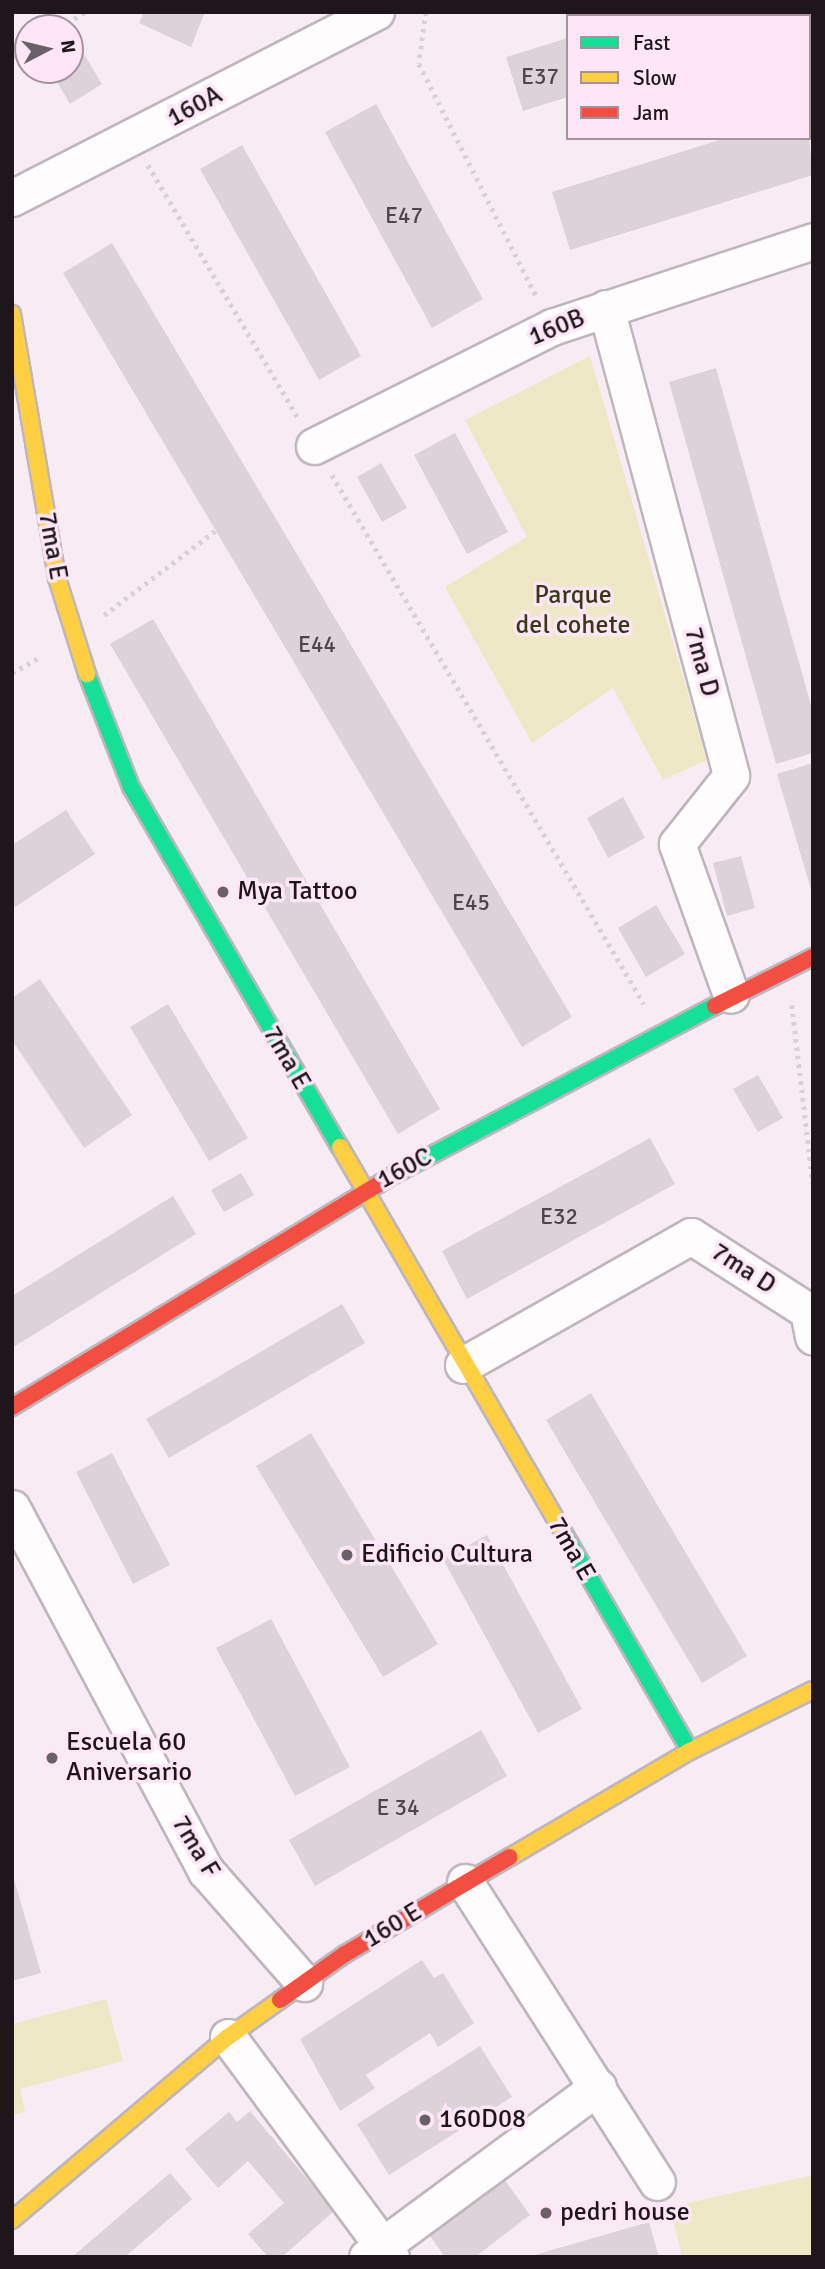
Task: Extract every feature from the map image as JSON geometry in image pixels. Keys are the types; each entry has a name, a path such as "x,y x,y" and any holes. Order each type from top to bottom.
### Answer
{"street":[{"name":"160A","path":"12,198 133,140 376,12"},
{"name":"160B","path":"314,446 552,327 813,241"},
{"name":"7ma D","path":"606,308 732,776 677,844 731,995"},
{"name":"7ma E","path":"12,314 57,579 73,638 131,788 362,1192 690,1751"},
{"name":"160C","path":"12,1407 362,1192 731,995 788,966 813,957"},
{"name":"7ma D","path":"463,1365 691,1236 808,1311 813,1337"},
{"name":"7ma F","path":"12,1508 206,1871 304,1983"},
{"name":"160 E","path":"12,2220 228,2037 304,1983 465,1882 690,1751 813,1690"},
{"path":"465,1882 657,2182"},
{"path":"228,2037 381,2253 598,2087"}],"path":[{"path":"426,12 419,64 552,327"},
{"path":"133,140 661,1032"},
{"path":"12,673 73,638 215,531"},
{"path":"788,966 813,1185"}],"green space":[{"name":"Parque del cohete","path":"590,356 707,760 663,780 613,688 532,743 445,587 527,537 465,420"},
{"path":"106,1999 123,2061 20,2089 25,2112 12,2115 12,2024"},
{"path":"813,2175 813,2257 682,2257 670,2207"}],"building":[{"path":"144,12 205,12 191,47 139,23"},
{"path":"762,12 762,14 645,14"},
{"path":"566,39 566,98 523,111 506,57"},
{"path":"84,54 102,84 70,104 58,84 84,84"},
{"path":"376,104 483,299 432,328 325,132"},
{"path":"720,140 809,140 813,175 570,250 552,192"},
{"path":"242,145 361,356 319,380 200,169"},
{"path":"112,243 572,1017 522,1047 63,273"},
{"path":"716,368 813,712 813,753 776,764 669,382"},
{"path":"455,433 508,532 467,554 414,455"},
{"path":"381,463 407,508 382,522 357,477"},
{"path":"153,619 440,1109 398,1134 110,644"},
{"path":"813,763 813,893 812,893 777,774"},
{"path":"623,797 645,838 608,858 587,818"},
{"path":"66,810 95,854 12,909 12,845"},
{"path":"741,856 755,908 727,916 713,863"},
{"path":"656,905 685,954 646,977 618,928"},
{"path":"40,979 132,1115 84,1148 12,1040 12,998"},
{"path":"168,1004 248,1138 209,1161 130,1027"},
{"path":"758,1075 783,1118 758,1132 733,1089"},
{"path":"650,1138 675,1184 467,1299 442,1251"},
{"path":"241,1173 254,1195 224,1212 211,1190"},
{"path":"173,1196 196,1234 12,1348 12,1296"},
{"path":"342,1304 365,1343 169,1458 146,1419"},
{"path":"591,1393 747,1656 702,1683 546,1420"},
{"name":"Edificio Cultura","path":"311,1433 438,1644 383,1677 256,1466"},
{"path":"112,1453 170,1565 133,1584 76,1472"},
{"path":"487,1535 582,1709 538,1733 443,1559"},
{"path":"271,1619 350,1767 295,1796 216,1648"},
{"path":"481,1730 507,1776 315,1886 289,1840"},
{"path":"12,1872 41,1973 12,1981"},
{"path":"422,1960 434,1978 443,1973 474,2023 438,2047 430,2033 366,2075 375,2088 340,2111 300,2039"},
{"path":"480,2046 512,2097 389,2175 357,2124"},
{"path":"250,2111 334,2211 282,2257 268,2257 248,2234 284,2203 248,2161 218,2188 185,2149 229,2112 237,2122"},
{"path":"170,2173 192,2199 125,2257 72,2257"},
{"path":"504,2179 530,2215 475,2257 445,2257 430,2236"},
{"path":"649,2222 659,2257 531,2257 531,2256"}],"traffic: fast":[{"path":"87,674 131,787 340,1147"},
{"path":"390,1177 715,1006"},
{"path":"562,1530 690,1751"}],"traffic: slow":[{"path":"12,314 57,578 87,674"},
{"path":"340,1147 562,1530"},
{"path":"510,1857 690,1751 813,1690"},
{"path":"12,2220 228,2037 280,2000"}],"traffic: jam":[{"path":"715,1006 813,957"},
{"path":"12,1407 390,1177"},
{"path":"280,2000 345,1954 510,1857"}],"place":[{"name":"Mya Tattoo","path":"223,892"},
{"name":"Edificio Cultura","path":"347,1555"},
{"name":"Escuela 60 Aniversario","path":"52,1758"},
{"name":"160D08","path":"425,2120"},
{"name":"pedri house","path":"546,2213"}]}
